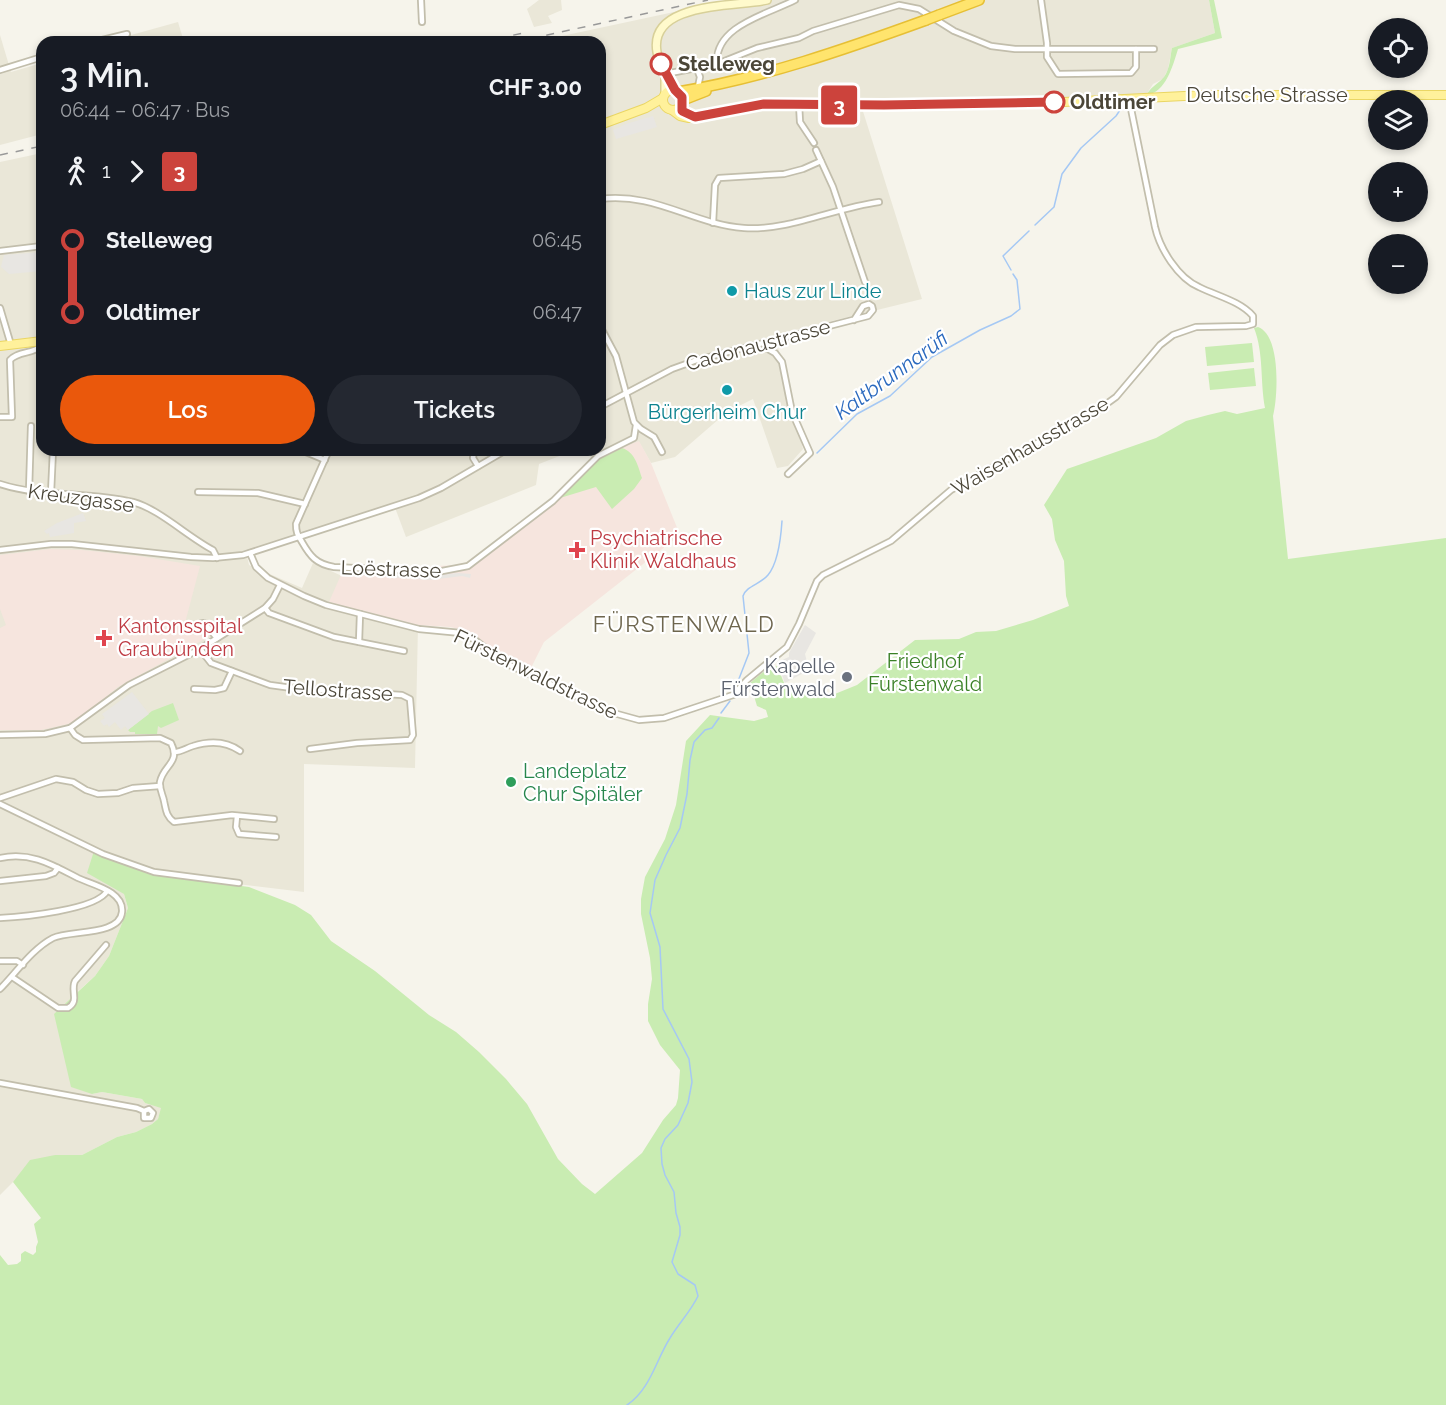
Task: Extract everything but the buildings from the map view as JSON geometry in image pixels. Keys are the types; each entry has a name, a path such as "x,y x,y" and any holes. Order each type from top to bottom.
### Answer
{"highway":[{"path":"958,8 973,0"},
{"path":"679,97 864,42 979,0"},
{"path":"679,97 698,88 727,82"}],"main road":[{"path":"606,123 646,108 664,95 679,97"},
{"path":"664,95 668,108"},
{"name":"Deutsche Strasse","path":"668,108 682,117 695,117 756,105 884,105 1129,99 1193,95 1446,95"},
{"path":"646,108 668,108 679,97"},
{"path":"679,97 684,112 695,117"},
{"path":"0,346 36,343"}],"street":[{"path":"420,0 422,22"},
{"path":"679,97 665,74 656,46 661,31 670,20 682,13 701,9 767,0"},
{"path":"717,64 717,56 724,39 730,33 795,0"},
{"path":"1041,0 1047,57 1060,75 1131,73 1136,67 1136,49"},
{"path":"665,74 717,64 757,48 799,38 899,5 919,9 954,31 981,43 1015,49 1154,49"},
{"path":"119,36 127,34"},
{"path":"0,70 36,59"},
{"path":"697,69 700,77 698,88"},
{"path":"664,95 665,74"},
{"name":"Waisenhausstrasse","path":"733,695 747,680 787,647 819,578 891,541 951,490 1098,410 1116,397 1160,345 1173,335 1196,327 1253,324 1253,316 1245,309 1192,283 1178,270 1163,247 1155,227 1129,99"},
{"path":"799,104 800,122 814,143"},
{"path":"816,150 865,282"},
{"path":"713,223 715,185 719,178 784,174 821,161"},
{"path":"606,199 641,200 671,207 713,223 745,228 768,227 879,202"},
{"path":"0,251 36,247"},
{"path":"0,308 11,345"},
{"name":"Cadonaustrasse","path":"606,404 676,367 854,320"},
{"path":"606,337 616,356 636,425 654,437 662,452"},
{"path":"765,342 782,362 792,412 810,453 788,474"},
{"path":"0,417 12,417 10,360 17,354 33,352 36,349"},
{"name":"Loëstrasse","path":"606,452 634,438 636,425"},
{"path":"28,491 31,426"},
{"path":"51,493 53,456"},
{"path":"315,456 325,460"},
{"path":"298,537 296,524 327,456"},
{"path":"473,456 478,466"},
{"path":"0,550 72,544 191,557 217,558 250,553 419,498 496,456"},
{"name":"Loëstrasse","path":"298,537 310,557 334,567 424,573 451,571 468,566 547,506 598,456"},
{"name":"Kreuzgasse","path":"0,484 28,491 125,500 138,504 213,550 217,558"},
{"path":"198,492 258,493 305,504"},
{"name":"Fürstenwaldstrasse","path":"250,553 259,571 279,585 326,604 360,614 418,629 461,633 475,640 503,662 609,712 629,718 664,718 733,695"},
{"path":"0,735 45,734 70,728 129,684 200,648 265,608 273,599 279,585"},
{"path":"265,608 269,613 313,630 404,651"},
{"path":"359,642 360,614"},
{"path":"189,626 204,623 217,638"},
{"name":"Tellostrasse","path":"200,648 211,663 279,687 402,695 410,699 414,735 410,740 310,749"},
{"path":"194,689 224,688 232,671"},
{"path":"70,728 83,740 166,739 171,742 174,758 163,775 160,786 167,814 174,822 237,816 274,819"},
{"path":"174,752 209,743 226,743 240,751"},
{"path":"0,798 56,779 72,781 98,794 160,786"},
{"path":"0,804 103,854 154,872 239,883"},
{"path":"237,816 236,827 239,834 276,837"},
{"path":"0,858 27,856 107,891 116,896 121,904 121,918 116,924 109,928 68,933 54,938 41,947 0,989"},
{"path":"0,881 51,874 58,868"},
{"path":"0,918 39,915 71,908 100,898 107,891"},
{"path":"12,977 58,1008 69,1008 75,1000 73,987 75,981 106,945"},
{"path":"0,962 17,961 23,964"},
{"path":"0,1083 91,1098 144,1111"}],"shaded area":[{"path":"539,0 561,0 562,10 548,16 552,23 534,27 527,9"},
{"path":"730,0 1209,0 1215,33 1172,48 1168,69 1163,79 1153,84 1146,95 1107,101 861,105 922,299 775,335 803,449 788,466 777,468 753,399 727,412 675,457 651,463 639,442 606,455 606,36 562,36"},
{"path":"178,22 182,36 128,36"},
{"path":"0,35 11,72 36,65 36,136 0,145"},
{"path":"653,116 657,127 616,139 613,130"},
{"path":"36,154 36,456 560,456 539,464 536,485 406,537 394,505 246,552 249,565 302,588 313,563 342,576 330,602 418,625 415,768 304,764 304,892 146,873 94,851 124,894 128,908 109,956 95,976 76,993 92,1094 102,1092 142,1099 145,1103 162,1107 158,1119 152,1124 136,1132 117,1137 82,1155 55,1155 13,1182 0,1195 0,162"},
{"path":"36,252 36,272 9,274 1,267 4,255"},
{"name":"Psychiatrische Klinik Waldhaus","path":"639,441 651,463 680,535 544,642 530,670 504,658 476,636 464,630 418,625 329,602 344,568 473,565 555,502 597,460 612,451"},
{"path":"589,456 604,456 597,460"},
{"path":"83,513 86,521 74,523 74,533 50,537 49,533 44,531 57,523"},
{"name":"Kantonsspital Graubünden","path":"50,549 139,556 200,566 185,623 205,620 214,628 221,630 118,687 80,718 68,724 41,730 0,730 0,628 6,625 0,609 0,555"},
{"path":"360,571 432,576 471,574 470,578 462,576 430,580 360,575"},
{"path":"805,625 816,633 805,654 809,670 785,683 777,662 789,657"},
{"path":"132,692 149,714 128,730 125,726 121,730 115,722 109,727 107,724 104,726 100,721 105,718 102,714"}],"green space":[{"path":"1209,0 1214,0 1222,38 1178,49 1164,84 1153,93 1146,95 1166,74 1172,48 1215,33"},
{"name":"Friedhof Fürstenwald","path":"1258,327 1265,332 1271,342 1276,367 1277,382 1273,416 1288,559 1446,538 1446,1405 0,1405 0,1255 8,1265 21,1261 21,1254 25,1251 33,1255 38,1242 34,1224 41,1218 13,1182 30,1160 55,1155 82,1155 117,1137 136,1132 152,1124 158,1119 161,1108 145,1103 142,1099 102,1092 92,1094 71,1087 54,1014 95,976 109,956 128,908 124,894 87,873 94,851 146,873 249,887 295,905 311,915 331,941 375,971 479,1052 527,1104 558,1159 595,1194 642,1153 663,1120 676,1105 678,1098 680,1070 660,1045 648,1021 652,979 641,914 641,899 645,877 665,839 676,805 686,741 710,715 754,721 768,717 766,710 757,706 750,683 762,673 777,666 787,690 819,689 825,698 857,685 915,640 959,639 976,632 996,631 1069,606 1066,596 1064,561 1055,540 1052,519 1044,505 1067,469 1156,438 1186,421 1225,411 1237,414 1265,408 1261,357 1254,328"},
{"path":"1252,343 1254,362 1207,366 1205,347"},
{"path":"1254,368 1256,386 1210,390 1208,373"},
{"path":"622,448 633,456 642,478 634,489 612,509 596,487 560,498 597,460"},
{"path":"173,703 179,720 161,728 158,726 157,734 135,734 128,730 152,711"}],"waterway":[{"name":"Kaltbrunnarüfi","path":"1035,225 1054,207 1062,174 1081,148 1116,116 1122,107"},
{"name":"Kaltbrunnarüfi","path":"1011,270 1003,256 1029,231"},
{"name":"Kaltbrunnarüfi","path":"817,453 857,414 890,396 932,357 980,330 1011,316 1020,309 1017,280 1013,274"},
{"name":"Kaltbrunnarüfi","path":"735,689 749,653 743,596 771,570 778,549 782,521"},
{"name":"Kaltbrunnarüfi","path":"721,713 730,701"},
{"name":"Kaltbrunnarüfi","path":"627,1405 635,1399 647,1383 670,1338 698,1296 695,1285 678,1274 672,1262 680,1227 674,1192 662,1164 661,1148 665,1139 678,1125 688,1103 692,1082 689,1059 663,1009 660,947 650,913 655,880 680,828 694,742 705,730 712,728 719,718"}],"railway":[{"path":"543,36 708,0"},
{"path":"509,36 523,33"},
{"path":"0,155 36,147"}],"bus line":[{"name":"3","path":"661,64 675,90 681,94 682,111 695,117 764,104 884,105 1054,102"}],"place":[{"name":"Stelleweg","path":"661,64"},
{"name":"Oldtimer","path":"1054,102"},
{"name":"Haus zur Linde","path":"732,291"},
{"name":"Bürgerheim Chur","path":"727,390"},
{"name":"Psychiatrische Klinik Waldhaus","path":"577,550"},
{"name":"Kantonsspital Graubünden","path":"104,638"},
{"name":"Kapelle Fürstenwald","path":"847,677"},
{"name":"Landeplatz Chur Spitäler","path":"511,782"}],"district":[{"name":"FÜRSTENWALD","path":"684,624"}]}
